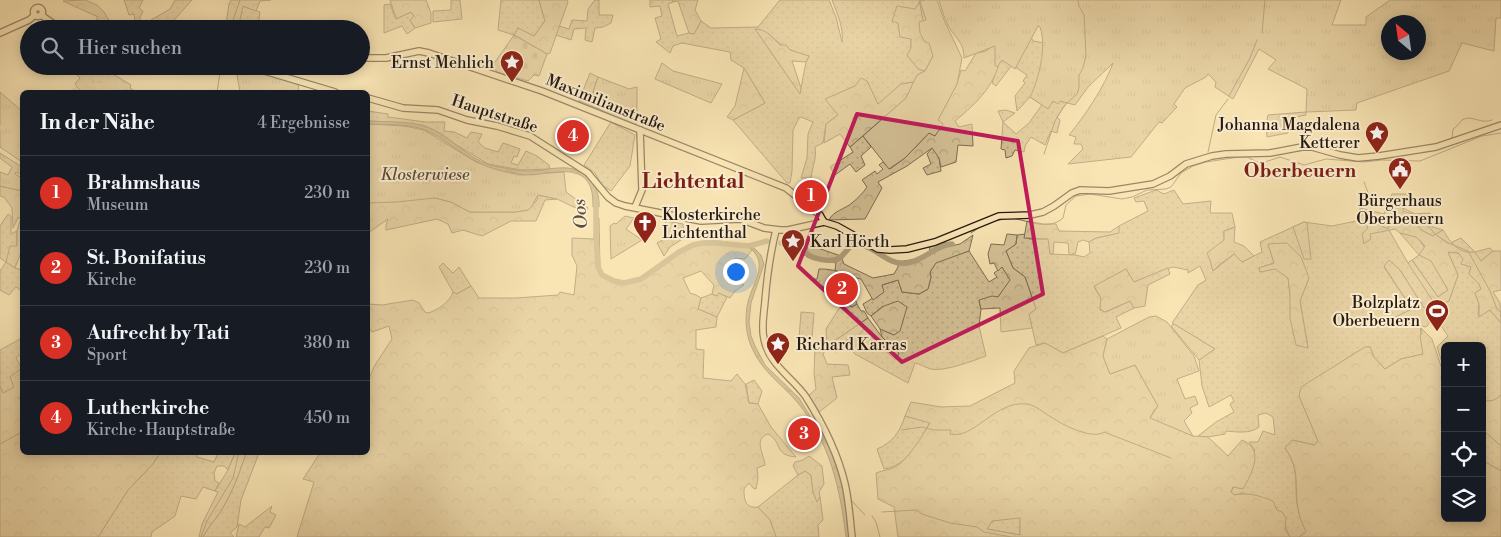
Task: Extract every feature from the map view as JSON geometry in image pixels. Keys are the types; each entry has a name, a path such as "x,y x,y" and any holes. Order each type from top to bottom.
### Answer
{"main road":[{"path":"29,20 38,15 46,20"},
{"path":"0,34 20,24"},
{"name":"Maximilianstraße","path":"370,58 386,58 420,51 542,91 786,188 820,215 824,222"},
{"path":"278,75 328,90"},
{"name":"Hauptstraße","path":"370,98 403,108 438,110 466,120 530,136 588,173 614,202 625,206 700,221 740,220 776,230 788,230 824,222"},
{"path":"824,222 837,226 878,249 907,249 935,242 999,216 1030,215 1043,212 1072,193 1080,190 1109,191 1153,184 1193,161 1216,155 1270,154 1302,147 1312,147 1340,155 1366,157 1436,147 1501,125"},
{"path":"634,207 642,190 640,130"},
{"path":"776,230 769,260 762,328 764,340 768,353 775,364 807,399 832,446 845,484 852,537"}],"highlighted area":[{"path":"857,114 1018,141 1043,294 902,362 798,266"}],"green space":[{"path":"85,0 97,5 109,20 96,20 98,17 63,1"},
{"path":"124,0 143,0 139,8 143,11 140,20 135,20 134,14 129,15"},
{"path":"175,0 192,0 173,20 151,20 170,9"},
{"path":"231,0 271,0 260,1 256,11 243,6 240,20 227,20"},
{"path":"390,0 426,0 431,13 431,23 415,28 410,20 414,16 411,12 396,19"},
{"path":"451,0 460,0 462,19 433,22 433,11 451,10"},
{"path":"501,0 539,0 545,21 534,36 518,29 514,35 498,30"},
{"path":"539,0 567,0 568,2 550,53 547,54 514,35 518,28 534,36 545,21"},
{"path":"595,0 599,0 599,15 613,15 611,23 595,28 592,42 585,40 586,28 574,29 571,40 556,35 559,26 569,29 572,20 587,21 588,9"},
{"path":"650,0 673,0 673,2 668,4 677,36 689,33 694,34 701,21 711,28 758,27 780,0 829,0 836,17 842,42 841,26 832,0 926,0 920,1 915,9 898,23 911,39 911,48 918,69 925,71 917,75 914,82 901,84 878,105 867,81 826,99 838,115 826,124 823,143 815,147 815,159 811,178 801,178 807,158 808,134 813,122 801,117 799,118 793,130 792,171 790,183 787,183 733,120 765,103 744,68 731,60 730,52 682,43 673,46 670,53 656,42 661,39 655,18 662,16 660,6 650,7","holes":["768,33 787,48 809,56 800,93 770,51"]},
{"path":"673,0 698,0 695,10 701,21 694,34 689,33 678,1 673,2"},
{"path":"937,0 962,58 957,84 938,120 943,124 935,136 929,133 905,158 889,169 863,136 906,98 917,75 925,71 933,56 929,43 925,42 920,33 919,22 926,20 920,1"},
{"path":"939,0 1341,0 1332,25 1366,25 1366,17 1390,0 1501,0 1501,18 1496,18 1494,51 1462,43 1449,71 1357,103 1356,110 1306,112 1307,89 1268,69 1276,60 1259,49 1233,99 1215,87 1216,82 1208,74 1206,77 1185,88 1174,104 1177,107 1162,123 1159,122 1131,157 1068,164 1083,149 1081,144 1074,144 1076,137 1069,135 1094,101 1113,63 1088,87 1075,105 1060,101 1058,104 1053,101 1048,109 1030,97 1041,62 1043,43 1040,27 1038,26 1015,69 1002,60 997,67 995,65 995,46 964,58 961,44 944,17"},
{"path":"920,1 933,56 925,71 918,69 907,55 911,48 911,39 900,37 898,23 892,21 897,6 915,9"},
{"path":"390,4 396,19 411,12 414,16 410,20 415,28 407,34 402,26 384,33 384,5"},
{"path":"242,6 260,12 259,20 240,20"},
{"path":"968,24 1030,35 1033,41 1044,43 1051,37 1074,92 1057,117 1060,120 1057,133 1051,131 1045,145 1031,137 1025,146 1024,152 1015,150 1012,156 1006,158 1005,150 1001,149 1003,122 1016,134 1029,123 1042,105 1030,97 1017,111 1015,96 1025,83 1023,81 1027,75 1012,65 996,86 992,83 995,75 991,47 985,52 976,53"},
{"path":"755,29 766,32 780,45 786,45 790,50 809,56 806,62 792,61 801,88 800,94"},
{"path":"514,35 547,54 539,76 534,75 528,81 497,72 493,65"},
{"path":"992,43 1001,52 996,73 986,91 955,121 959,127 972,124 973,146 958,145 956,162 941,167 939,158 932,148 907,166 878,182 882,188 865,219 829,220 833,214 849,205 862,193 867,187 862,180 875,171 877,174 883,169 879,165 883,162 890,169 905,158 929,133 935,136 938,120 957,84 961,70 965,71 976,53 986,51"},
{"path":"662,63 673,71 722,84 711,103 655,79"},
{"path":"744,68 765,103 733,120 727,117 735,106"},
{"path":"590,73 598,77 593,92 599,109 579,101"},
{"path":"77,75 115,75 131,85 130,88 133,90 80,90 75,84 80,78"},
{"path":"237,75 271,75 298,84 299,90 240,90"},
{"path":"598,77 629,89 637,87 637,123 634,125 599,109 593,92"},
{"path":"861,78 867,81 878,104 901,84 914,82 906,98 850,147 840,134 824,143 826,124 838,115 825,99 855,86"},
{"path":"0,92 20,109 20,161 0,147"},
{"path":"1006,110 1015,113 1003,122 998,111"},
{"path":"370,111 388,114 388,117 426,122 445,122 444,131 454,132 467,138 471,132 482,134 478,142 485,148 498,152 503,143 520,149 517,157 514,156 511,163 518,165 526,151 549,165 550,169 521,170 488,164 425,126 370,121"},
{"path":"1306,112 1306,115 1286,119 1288,133 1267,137 1266,124 1268,115"},
{"path":"611,122 635,135 630,166 611,191 602,185 595,173 584,165"},
{"name":"Klosterwiese","path":"370,124 404,126 424,130 476,162 519,175 564,172 566,192 588,208 586,213 557,199 538,195 528,210 515,212 470,212 451,202 435,198 370,203"},
{"path":"863,136 871,147 861,156 865,165 856,172 850,164 835,175 830,167 853,152 850,147"},
{"path":"933,147 939,158 941,171 927,175 923,168 931,164 927,154"},
{"path":"0,153 20,166 20,174 16,172 15,174 20,177 20,191 0,186 0,172 8,175 12,167 0,158"},
{"path":"0,186 20,191 20,218 18,218 13,228 12,208 4,197 0,196"},
{"path":"1156,190 1164,194 1174,190 1183,204 1211,201 1210,213 1232,213 1235,227 1224,231 1224,240 1210,260 1213,271 1234,254 1242,262 1262,252 1260,242 1304,222 1332,226 1361,220 1360,208 1384,214 1392,194 1408,194 1403,211 1413,214 1430,213 1432,227 1443,230 1433,236 1421,230 1390,224 1389,230 1408,263 1419,255 1400,233 1414,236 1419,240 1448,290 1438,297 1413,261 1436,306 1424,308 1400,270 1384,267 1412,309 1384,324 1420,325 1423,354 1401,359 1385,369 1374,357 1370,347 1364,348 1345,359 1299,396 1318,441 1315,445 1292,440 1285,448 1293,465 1297,504 1300,518 1307,532 1299,537 1290,537 1277,510 1243,493 1234,495 1231,492 1255,450 1249,442 1258,442 1263,431 1275,435 1273,417 1266,413 1258,415 1259,427 1252,431 1226,431 1225,434 1208,437 1198,436 1216,422 1234,412 1230,404 1234,401 1231,395 1209,407 1202,386 1199,360 1215,349 1172,323 1198,285 1206,280 1200,266 1188,273 1188,270 1173,267 1134,282 1126,269 1094,287 1101,298 1100,310 1106,312 1130,301 1134,308 1116,317 1121,328 1063,353 1045,343 1036,345 1029,314 1036,309 1025,277 1013,268 1006,251 1016,244 1017,235 1026,234 1029,239 1049,239 1050,254 1084,257 1090,253 1089,242 1096,238 1118,233 1119,226 1148,211 1144,201 1136,202 1134,198","holes":["1268,244 1309,278 1300,301 1308,348 1290,295 1288,277 1275,268 1260,272 1259,268 1274,263"]},
{"path":"538,195 557,199 545,200 536,221 511,221 482,236 463,230 452,233 448,224 437,219 386,230 388,219 370,232 370,200 435,198 451,202 470,212 515,212 528,210 537,200"},
{"path":"8,214 11,216 11,234 17,231 17,246 6,262 0,258 0,226"},
{"path":"625,216 634,218 626,229 642,240 611,259 610,226 614,223 616,224"},
{"path":"595,218 599,218 600,270 603,274 616,280 627,281 647,274 683,248 697,243 722,241 742,245 752,250 745,259 735,258 735,275 744,285 735,291 730,298 719,293 717,296 712,294 714,285 701,271 683,278 690,293 701,298 698,309 717,317 716,327 696,330 696,349 704,350 703,378 731,381 737,374 745,384 749,403 758,404 771,427 796,457 784,454 773,437 768,434 764,436 761,439 760,447 765,465 757,468 756,489 749,483 744,489 744,496 748,505 758,507 770,520 776,537 297,537 314,482 303,479 319,455 370,455 370,376 392,339 389,326 372,332 370,329 370,304 382,305 413,300 419,303 425,312 428,313 443,305 453,292 457,294 471,286 479,298 558,295 560,292 574,295 577,266 572,255 572,238 594,239"},
{"path":"1375,220 1377,224 1388,229 1390,224 1417,224 1421,230 1433,236 1443,230 1456,247 1464,251 1475,252 1481,261 1493,251 1501,251 1501,290 1493,292 1500,303 1501,323 1490,310 1479,317 1479,304 1475,293 1481,289 1479,284 1469,274 1471,267 1461,264 1463,259 1458,253 1448,252 1458,275 1449,301 1436,306 1408,263 1412,260 1438,297 1448,290 1431,261 1419,255 1425,246 1416,237 1400,233 1395,229 1370,234 1371,239 1364,244 1362,234 1368,228 1366,222"},
{"path":"20,221 20,255 15,268 6,262 10,246 17,246 17,231"},
{"path":"666,221 683,224 684,238 670,247 664,256 657,243 664,239"},
{"path":"1027,221 1056,224 1059,231 1110,232 1119,226 1119,233 1096,238 1089,242 1083,240 1078,242 1075,255 1073,253 1072,255 1069,254 1068,243 1054,242 1053,254 1050,254 1048,239 1024,238"},
{"path":"1304,222 1307,223 1311,259 1304,259 1293,227"},
{"path":"1235,227 1234,242 1244,246 1254,256 1242,262 1234,254 1213,271 1207,253 1224,240 1224,231"},
{"path":"1007,234 1017,235 1016,244 1006,251 1013,268 1025,277 1036,309 1029,314 1032,328 1001,332 1000,308 981,309 979,300 992,296 998,297 1010,280 1002,267 998,271 994,263 990,264 988,254 991,244 1004,245"},
{"path":"973,235 969,251 936,263 930,272 931,277 928,289 919,294 902,292 898,280 882,285 884,292 873,300 861,279 846,276 835,270 836,263 804,255 809,245 841,256 844,264 873,278 894,274 898,267 898,262 916,259 930,251 929,245 942,241 950,246 960,244"},
{"path":"1461,238 1475,252 1490,248 1493,251 1481,261 1452,246 1450,243"},
{"path":"1287,243 1301,257 1309,278 1300,301 1308,348 1296,345 1290,318 1288,278 1275,269 1260,272 1259,268 1274,263 1268,244"},
{"path":"969,251 989,282 997,277 994,273 1002,267 1011,280 998,297 979,301 981,309 979,326 986,356 958,366 936,370 915,363 908,383 855,354 849,347 836,352 833,350 848,339 853,340 864,329 880,347 896,359 899,353 882,337 880,329 894,335 883,306 871,316 867,313 863,304 883,292 882,285 898,280 902,292 919,294 928,289 931,277 930,272 936,262"},
{"path":"1448,252 1458,253 1471,267 1469,274 1479,284 1481,289 1475,293 1479,304 1478,315 1490,310 1501,323 1501,395 1497,399 1486,400 1486,342 1442,342 1448,336 1436,314 1436,306 1449,301 1458,275"},
{"path":"1389,260 1400,270 1424,308 1436,306 1437,319 1431,321 1426,327 1408,323 1383,323 1412,309 1384,266"},
{"path":"6,262 20,269 20,290 16,287 9,295 0,290 0,271"},
{"path":"443,263 453,273 459,267 471,286 457,294 453,292 439,267"},
{"path":"1168,268 1170,274 1148,285 1145,306 1134,308 1130,301 1105,312 1100,309 1101,298 1094,286 1126,269 1134,282"},
{"path":"819,269 833,270 843,274 853,288 857,304 852,307 843,301 835,299 828,289 818,284 814,279 817,279"},
{"path":"719,293 727,297 717,317 698,309 701,298 712,294 716,296"},
{"path":"898,301 907,307 900,331 894,335 880,329 871,316 884,306"},
{"path":"845,304 852,307 857,304 868,318 827,346 826,329 840,307"},
{"path":"801,312 814,313 812,338 799,339"},
{"path":"1156,316 1167,322 1194,356 1199,371 1177,379 1185,399 1195,396 1198,404 1190,408 1192,413 1184,421 1193,436 1150,418 1158,406 1135,365 1110,374 1103,356 1107,339 1149,317"},
{"path":"868,318 882,337 899,353 896,360 880,347 864,329 853,341 848,339 833,350 827,347 823,354 827,364 848,365 850,375 832,377 837,398 818,413 808,396 816,389 814,374 815,347 827,346"},
{"path":"1174,324 1215,349 1199,360 1171,326"},
{"path":"1421,328 1432,339 1441,366 1441,522 1486,522 1486,462 1501,471 1501,537 1299,537 1306,532 1297,504 1294,464 1285,448 1292,440 1314,445 1318,441 1299,396 1301,387 1365,347 1370,347 1374,357 1385,369 1401,359 1423,354 1420,336 1422,333"},
{"path":"1103,336 1107,339 1103,356 1110,374 1135,365 1158,406 1150,417 1193,436 1208,437 1228,456 1242,440 1249,444 1255,455 1253,469 1243,489 1233,487 1231,492 1234,495 1250,494 1273,501 1277,510 1282,512 1286,518 1285,529 1290,537 898,537 894,507 878,499 876,473 893,468 905,459 930,423 905,416 911,402 941,407 970,406 1015,383 1014,371 1029,348 1045,343 1063,353","holes":["1020,518 1020,535 987,529 992,521"]},
{"path":"20,339 20,355 16,358 20,365 20,370 10,377 15,387 3,393 0,386 0,350"},
{"path":"1441,343 1441,360 1437,347"},
{"path":"20,370 20,455 159,455 152,465 128,490 98,537 0,537 0,386 3,393 14,387 10,377"},
{"path":"754,380 762,391 758,404 749,403 746,384"},
{"path":"1501,395 1501,446 1486,433 1486,401 1496,399"},
{"path":"905,416 930,422 912,452 899,463 884,469 877,449 887,444 895,436"},
{"path":"1486,433 1501,446 1501,471 1486,462"},
{"path":"159,455 197,455 197,457 214,462 217,455 234,455 228,470 224,466 217,466 214,473 215,481 219,483 215,491 203,487 196,499 181,496 175,516 152,532 151,537 98,537 128,490 152,465"},
{"path":"234,455 245,455 229,497 203,537 199,537 202,524 218,492 215,491 228,470"},
{"path":"245,455 258,455 241,500 237,527 230,533 234,537 203,537 229,497"},
{"path":"809,456 822,466 824,484 819,492 820,497 817,502 813,492 811,475 805,471 798,475 793,466 795,462"},
{"path":"805,471 811,475 813,492 817,501 820,497 823,520 818,525 819,537 776,537 770,520 758,507"},
{"path":"272,506 270,512 276,515 269,528 265,527 259,537 236,537 239,524 245,527"},
{"path":"1020,517 1020,535 987,529 992,521"}],"water":[{"path":"370,121 404,122 425,126 442,134 481,162 490,165 527,171 561,168 577,170 587,176 594,185 598,195 599,207 593,207 592,192 589,184 578,174 564,172 524,175 502,171 477,162 425,130 404,125 370,124"},
{"path":"752,246 761,255 764,264 751,303 749,322 751,336 765,365 799,398 830,449 841,480 850,537 846,537 837,484 826,450 818,434 798,403 761,364 748,338 746,328 747,307 759,268 759,261 750,248"}],"waterway":[{"path":"233,20 240,0"},
{"path":"919,0 923,20"},
{"path":"1044,154 1055,121 1064,106 1077,94 1079,88 1079,75 1086,55 1084,15 1078,0"},
{"path":"1262,33 1265,0"},
{"path":"1229,96 1250,58 1257,40"},
{"path":"217,90 220,75"},
{"path":"1208,152 1216,115 1228,99"},
{"path":"1452,138 1453,129 1466,118 1484,121 1492,120"},
{"path":"1009,218 1037,224 1051,224 1063,218 1066,205 1076,196 1090,194 1122,199 1132,197 1147,190 1166,189 1171,187 1181,173 1193,166 1206,162 1239,157 1247,157 1257,162 1265,162 1280,157 1304,165 1326,159 1364,162 1382,160 1420,161 1482,136 1501,133"},
{"path":"1364,182 1369,195 1393,203 1421,217 1435,234 1446,242 1468,251 1490,291 1497,309 1501,312"},
{"name":"Oos","path":"596,200 598,267 602,275 614,281 624,283 641,279 679,252 693,245 716,243 749,246 767,241"},
{"path":"994,221 1005,219"},
{"path":"971,233 983,225"},
{"path":"781,243 797,247 814,258 828,260 838,259 851,246 858,244 870,248 893,262 900,263 913,262 940,247 952,244"},
{"path":"902,430 922,427 934,430 951,430 950,434 959,434 968,431 1005,408 1015,404 1027,404 1085,433 1099,434 1104,432 1171,458"},
{"path":"0,444 20,433"},
{"path":"201,537 207,521 233,478 238,455"},
{"path":"850,499 865,515"},
{"path":"882,512 916,510 922,514 950,523 977,527 984,532 1011,537"},
{"path":"872,516 876,522 880,537"}],"tunnel":[{"path":"78,87 88,75"},
{"path":"97,75 98,90"},
{"path":"76,90 104,75"},
{"path":"101,78 116,80 122,90"},
{"path":"0,129 20,119"}],"place":[{"name":"Ernst Mehlich","path":"512,83"},
{"name":"Lutherkirche","path":"573,136"},
{"name":"Johanna Magdalena Ketterer","path":"1377,154"},
{"name":"Bürgerhaus Oberbeuern","path":"1400,190"},
{"name":"Brahmshaus","path":"811,196"},
{"name":"Klosterkirche Lichtenthal","path":"645,244"},
{"name":"Karl Hörth","path":"793,262"},
{"name":"St. Bonifatius","path":"842,289"},
{"name":"Bolzplatz Oberbeuern","path":"1437,332"},
{"name":"Richard Karras","path":"778,365"},
{"name":"Aufrecht by Tati","path":"804,434"}],"district":[{"name":"Oberbeuern","path":"1300,170"},
{"name":"Lichtental","path":"693,181"}]}
